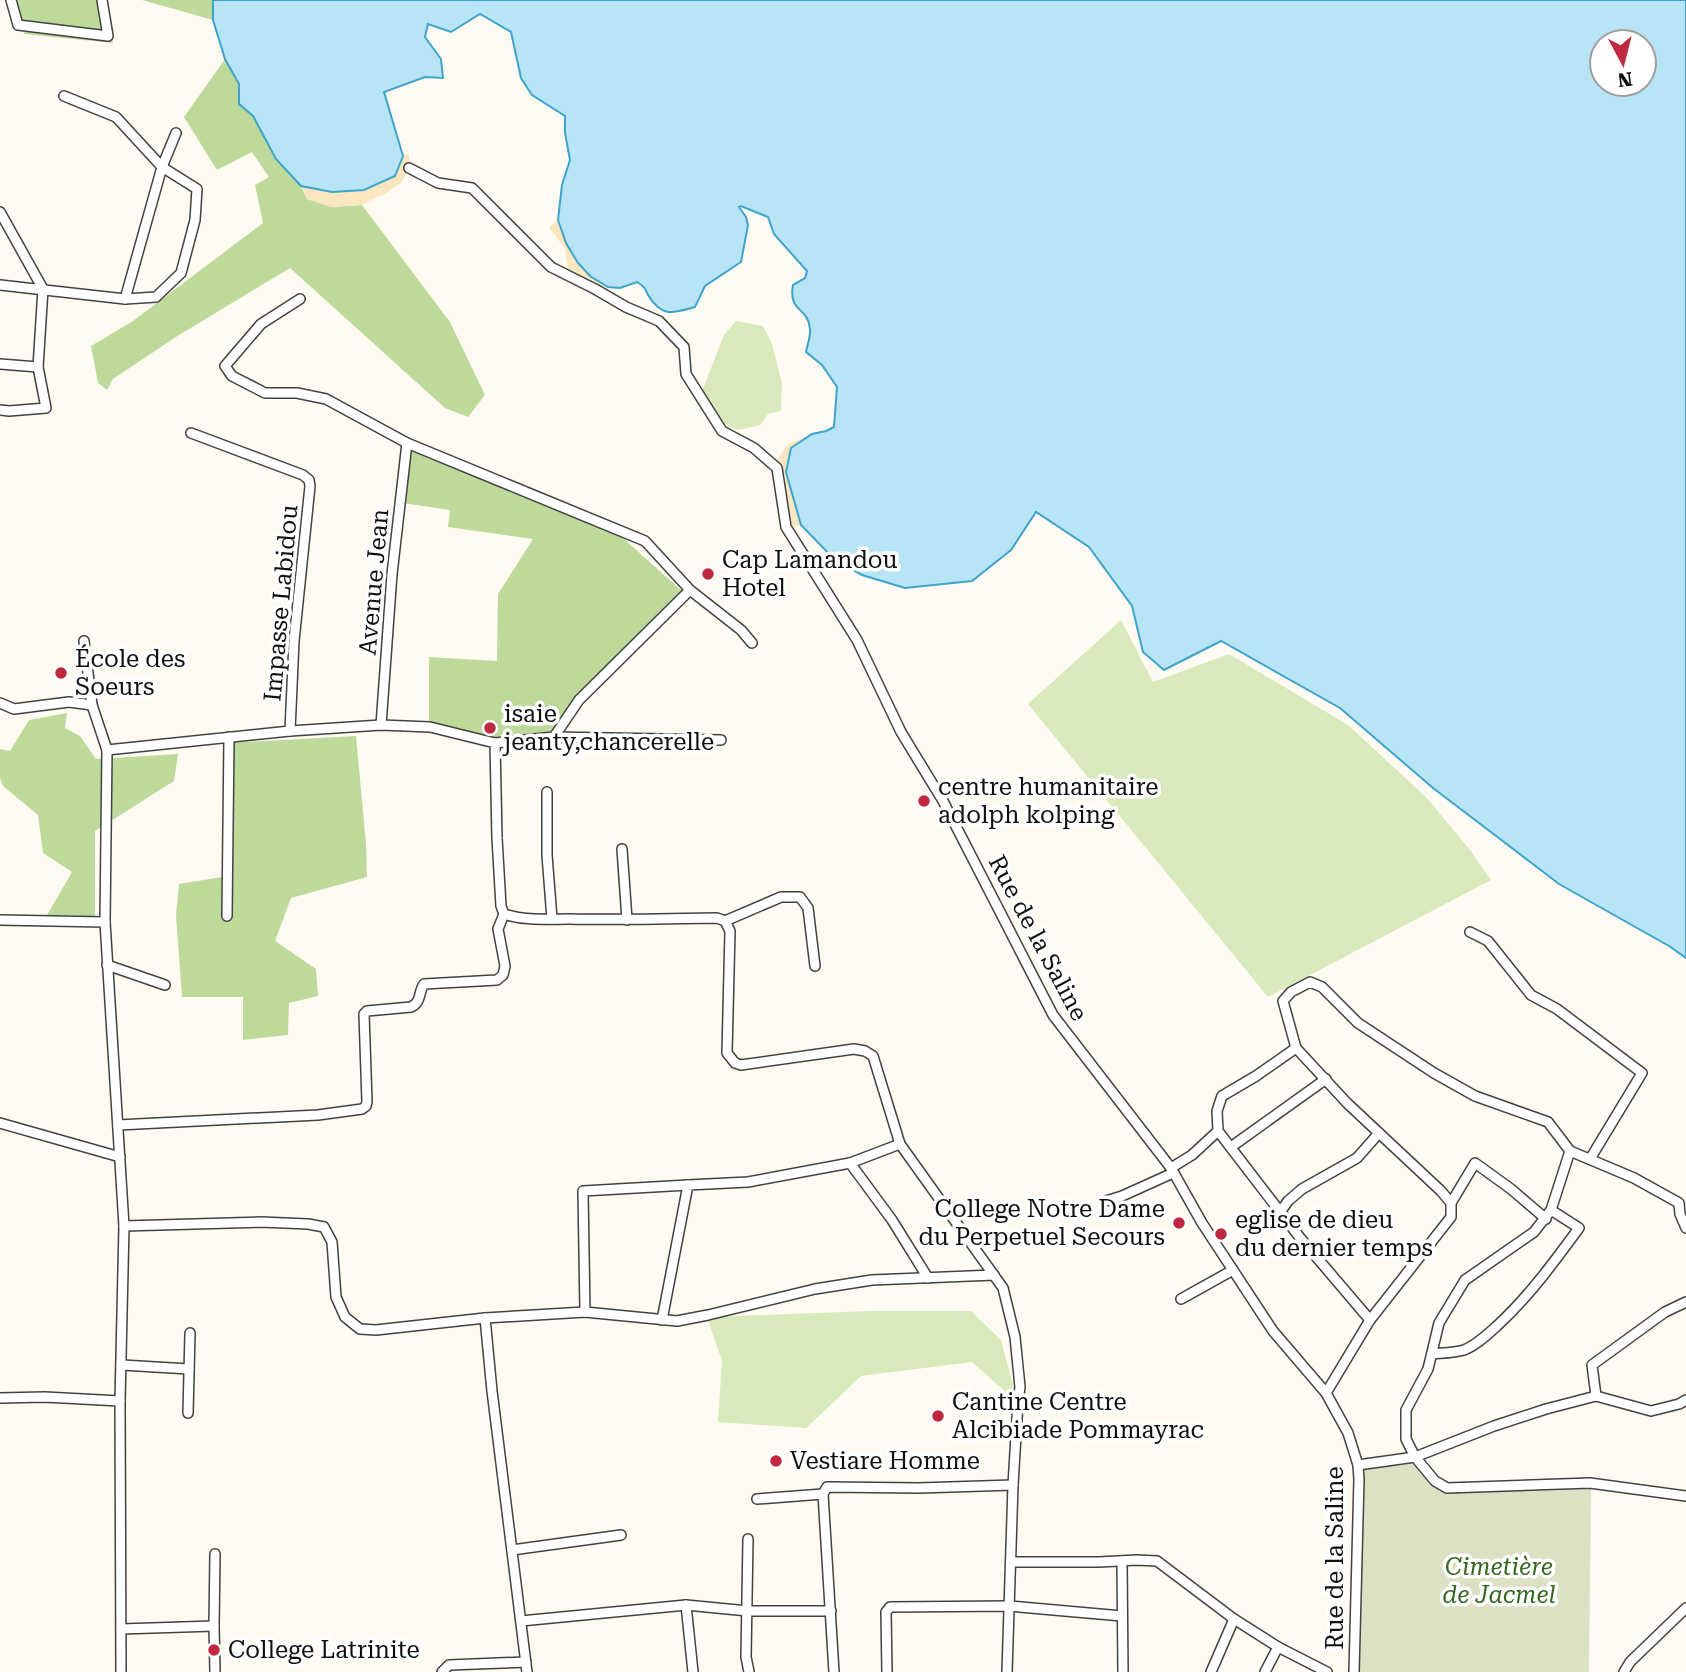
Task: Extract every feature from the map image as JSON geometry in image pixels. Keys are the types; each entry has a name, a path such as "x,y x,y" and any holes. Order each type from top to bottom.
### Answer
{"street":[{"path":"11,0 18,25 108,36 102,0"},
{"path":"0,285 125,299 156,297 181,273 195,220 197,189 162,167 116,117 64,96"},
{"path":"125,299 162,167 176,133"},
{"name":"Rue de la Saline","path":"410,168 438,183 472,188 551,267 626,307 660,321 684,347 686,374 722,431 754,448 777,468 786,527 857,640 901,732 955,823 1053,1015 1172,1170 1202,1223 1273,1331 1326,1393 1348,1433 1358,1465 1359,1479 1354,1672"},
{"path":"0,212 43,289 38,367 46,408 0,410"},
{"path":"300,299 261,324 225,366 232,376 265,393 297,393 326,399 407,443 645,541 690,590 741,630 752,643"},
{"path":"0,364 38,367"},
{"name":"Impasse Labidou","path":"191,433 303,475 309,480 294,641 290,731"},
{"name":"Avenue Jean","path":"381,725 392,575 407,443"},
{"path":"554,737 579,700 690,590"},
{"path":"85,641 92,705 107,750 105,922 124,1226 120,1401 121,1672"},
{"path":"0,703 14,709 69,702 92,705"},
{"path":"107,750 290,731 381,725 430,727 495,743 554,737 721,740"},
{"path":"228,916 229,737"},
{"path":"118,1125 318,1115 362,1109 367,1102 364,1014 367,1011 411,1007 417,1004 424,985 497,980 503,975 505,966 498,929 504,914 501,906 497,838 495,743"},
{"path":"547,792 547,855 552,919"},
{"path":"622,849 627,920"},
{"path":"725,921 782,897 800,897 808,908 815,966"},
{"path":"504,914 516,918 717,918 725,921 730,931 727,1053 735,1063 741,1065 854,1049 873,1056 900,1144 1003,1288 1015,1337 1020,1387 1013,1485 1007,1672"},
{"path":"0,920 105,922"},
{"path":"1470,932 1488,941 1531,995 1557,1009 1642,1073 1590,1159"},
{"path":"107,965 165,985"},
{"path":"1451,1203 1347,1103 1296,1048 1283,1001 1291,992 1310,982 1322,987 1358,1023 1434,1073 1475,1096 1548,1122 1570,1151 1634,1178 1679,1203 1686,1228"},
{"path":"1296,1048 1222,1096 1217,1111 1218,1131 1301,1239 1370,1320"},
{"path":"1231,1147 1326,1079"},
{"path":"0,1123 120,1157"},
{"path":"1106,1201 1122,1196 1172,1170 1218,1131"},
{"path":"1281,1211 1302,1189 1357,1158 1379,1133"},
{"path":"584,1312 583,1191 748,1182 850,1163 900,1144"},
{"path":"1570,1151 1548,1215 1535,1233 1465,1280 1439,1323 1428,1369 1406,1410 1406,1438 1415,1457 1435,1481 1447,1488 1591,1483 1686,1496"},
{"path":"850,1163 892,1220 928,1278"},
{"path":"1326,1393 1370,1320 1451,1217 1451,1203 1475,1163 1548,1215 1579,1228 1538,1284 1489,1334 1465,1349 1432,1354"},
{"path":"662,1320 688,1185"},
{"path":"124,1226 261,1222 324,1227 332,1242 336,1297 345,1317 360,1329 376,1330 485,1318 584,1312 677,1321 815,1289 872,1280 994,1275"},
{"path":"1181,1299 1233,1270"},
{"path":"1596,1396 1592,1365 1665,1312 1686,1302"},
{"path":"442,1672 449,1665 527,1667 485,1318"},
{"path":"188,1413 190,1333"},
{"path":"122,1365 189,1369"},
{"path":"1358,1465 1415,1457 1494,1426 1596,1396 1651,1411 1686,1400"},
{"path":"0,1398 45,1397 120,1401"},
{"path":"834,1672 823,1494 827,1488 1013,1485"},
{"path":"757,1499 823,1494"},
{"path":"513,1550 621,1535"},
{"path":"748,1539 746,1657 749,1672"},
{"path":"215,1554 215,1672"},
{"path":"1122,1561 1123,1672"},
{"path":"1011,1562 1157,1561 1234,1619 1278,1647 1327,1672"},
{"path":"520,1621 686,1605 748,1611 831,1611"},
{"path":"686,1605 693,1672"},
{"path":"887,1672 886,1612 890,1607 1009,1606 1122,1616"},
{"path":"1624,1672 1630,1662 1686,1608"},
{"path":"1211,1672 1234,1619"},
{"path":"121,1629 214,1626"},
{"path":"1265,1672 1278,1647"}],"green space":[{"path":"16,0 105,0 113,43 24,34"},
{"path":"142,0 213,0 213,20"},
{"path":"225,59 239,84 239,104 253,116 276,159 301,186 307,199 332,207 362,205 450,322 485,395 468,417 445,408 290,268 179,335 113,379 107,390 98,383 91,346 133,321 263,223 255,185 269,177 252,152 217,170 184,117"},
{"path":"736,321 763,326 772,344 782,383 781,411 768,414 760,425 738,430 718,421 702,391 724,335"},
{"path":"410,447 622,537 683,592 552,734 486,739 429,721 429,657 497,661 498,594 533,539 448,527 450,510 403,503"},
{"path":"1121,620 1153,682 1229,654 1348,725 1426,797 1491,880 1268,997 1028,704"},
{"path":"67,713 65,728 80,736 96,759 178,754 174,781 95,831 95,916 47,915 72,872 43,853 38,815 3,786 0,778 0,749 10,751 29,720"},
{"path":"356,736 367,877 291,898 275,941 316,969 318,996 289,1003 288,1035 243,1040 243,997 182,997 176,915 179,884 222,877 225,743"},
{"path":"872,1311 971,1311 1001,1340 1014,1389 1008,1394 972,1362 861,1376 806,1428 718,1422 722,1361 707,1317"},
{"name":"Cimetière de Jacmel","path":"1413,1462 1440,1492 1591,1487 1589,1672 1359,1672 1365,1468"}],"sand":[{"path":"409,154 409,168 402,182 361,205 331,207 307,199 301,186 332,192 394,176 403,156"},
{"path":"558,220 566,243 590,276 608,287 568,271 565,249 549,227"},
{"path":"812,434 791,448 786,472 801,525 794,527 775,496 775,463 788,444"}],"water":[{"path":"213,0 1686,0 1686,958 1559,884 1433,788 1340,708 1221,641 1164,670 1143,652 1132,606 1089,547 1036,512 1011,550 972,581 905,588 862,575 836,561 801,525 786,472 791,448 812,434 834,427 837,387 822,365 806,352 810,329 806,316 793,300 793,285 805,278 807,271 774,234 768,217 741,206 739,207 748,225 741,262 705,286 695,307 668,312 658,307 644,287 637,282 620,288 608,287 590,276 566,243 558,220 562,185 570,160 565,116 532,95 521,78 511,32 480,14 451,32 428,24 425,37 441,59 443,78 425,77 384,92 403,156 395,176 364,190 332,192 301,186 276,159 253,116 239,104 239,84 225,59 213,20"}],"place":[{"name":"Cap Lamandou Hotel","path":"708,574"},
{"name":"École des Soeurs","path":"61,673"},
{"name":"isaie jeanty,chancerelle","path":"490,728"},
{"name":"centre humanitaire adolph kolping","path":"924,801"},
{"name":"College Notre Dame du Perpetuel Secours","path":"1179,1223"},
{"name":"eglise de dieu du dernier temps","path":"1221,1234"},
{"name":"Cantine Centre Alcibiade Pommayrac","path":"938,1416"},
{"name":"Vestiare Homme","path":"776,1461"},
{"name":"College Latrinite","path":"214,1650"}]}
